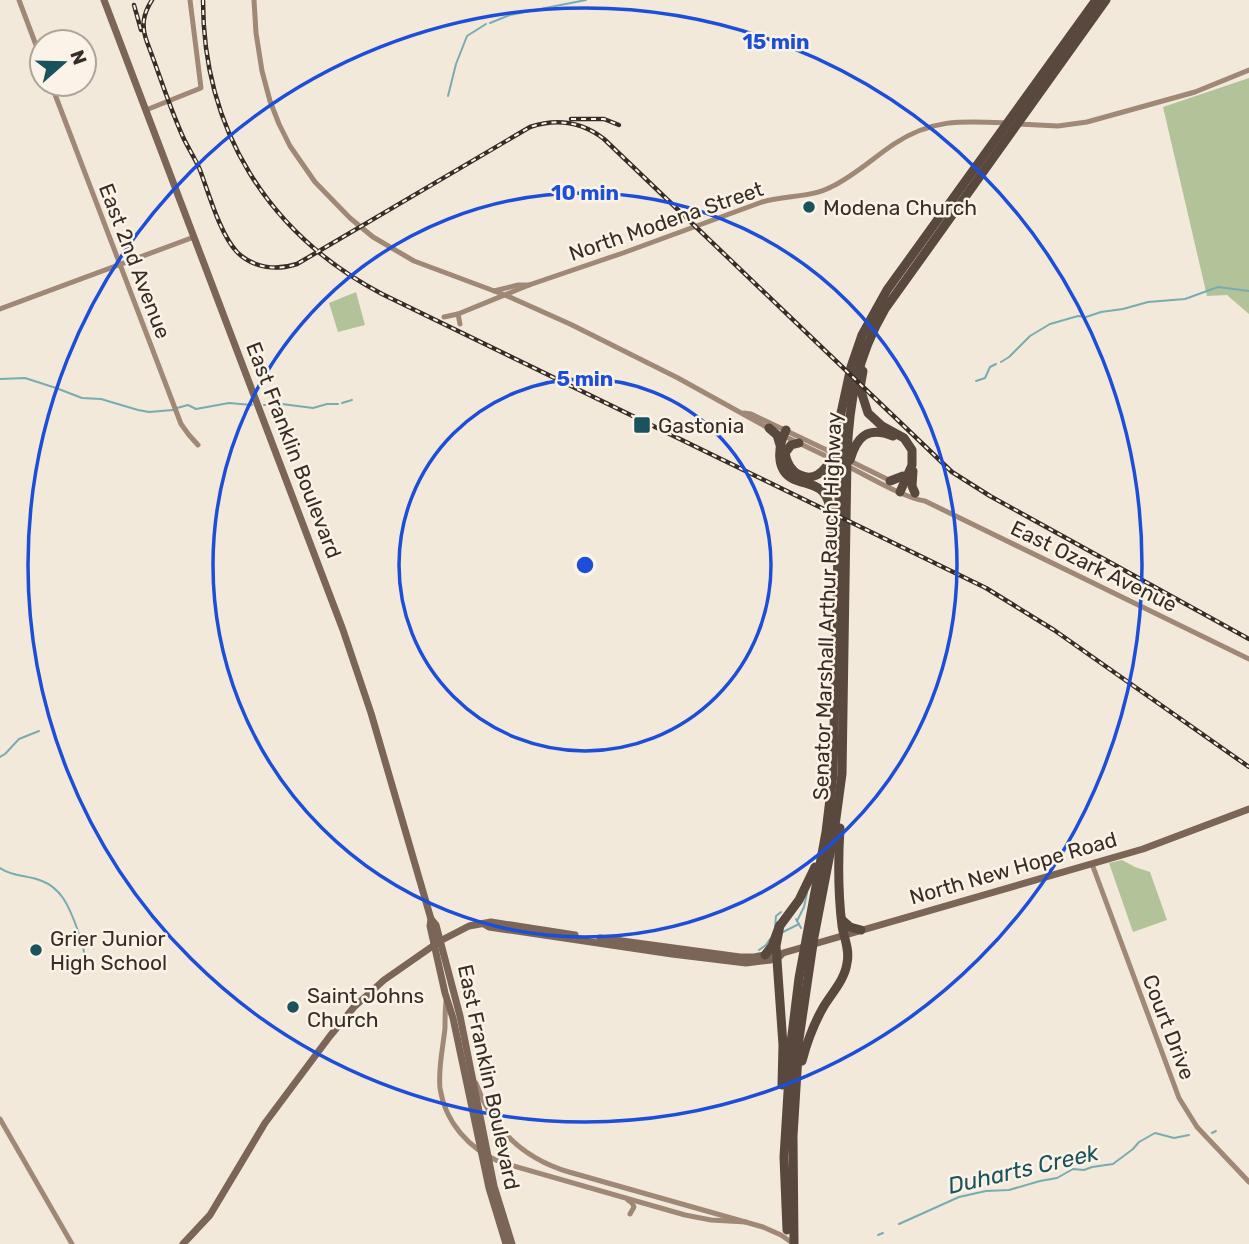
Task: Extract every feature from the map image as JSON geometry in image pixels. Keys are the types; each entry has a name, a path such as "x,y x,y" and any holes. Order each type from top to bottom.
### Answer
{"highway":[{"name":"Senator Marshall Arthur Rauch Highway","path":"788,1244 784,1157 791,1043 799,978 831,800 835,733 841,413 851,368 862,335 878,305 1096,0"},
{"name":"Senator Marshall Arthur Rauch Highway","path":"794,1244 792,1173 798,1056 814,937 834,833 842,774 846,475 850,405 858,371 871,335 886,309 1106,0"},
{"path":"871,335 860,388 865,408 878,423 908,442 912,450 912,486 915,493"},
{"path":"769,428 776,435 789,467 805,476 815,475 827,466 841,413"},
{"path":"846,475 856,443 864,436 878,432 892,436 904,445 908,460 898,485"},
{"path":"787,434 779,459 784,472 792,478 817,487 828,501 836,600"},
{"path":"783,450 799,443"},
{"path":"898,485 913,460"},
{"path":"795,1096 811,1033 846,968 848,953 842,919 838,857 842,774"},
{"path":"765,955 772,946 780,925 803,893 823,846"},
{"path":"842,919 850,927 861,930"},
{"path":"780,925 777,937 783,1045 781,1110 784,1157"}],"main road":[{"path":"19,0 30,28"},
{"name":"East Franklin Boulevard","path":"104,0 343,629 365,696 431,919 436,925 445,993 482,1141 491,1198 506,1244"},
{"path":"146,110 201,88 190,0"},
{"name":"East Ozark Avenue","path":"254,0 262,71 279,124 290,146 315,182 349,218 414,261 527,304 635,355 749,418 823,452"},
{"name":"North Modena Street","path":"444,317 762,202 823,191 840,183 894,144 919,130 952,121 1068,125 1097,120 1195,92 1249,69"},
{"name":"East 2nd Avenue","path":"56,98 181,424 198,445"},
{"path":"0,309 194,237"},
{"path":"524,286 522,296 527,304"},
{"name":"North Modena Street","path":"493,291 524,286"},
{"path":"458,314 460,324"},
{"name":"East Ozark Avenue","path":"744,413 915,493 925,501"},
{"name":"East Ozark Avenue","path":"857,468 898,485 925,501 1249,659"},
{"name":"North New Hope Road","path":"485,924 489,928 535,935 746,963 761,962 861,930 1143,849 1249,808"},
{"name":"Court Drive","path":"1092,864 1179,1098 1197,1127 1249,1182"},
{"name":"North New Hope Road","path":"183,1244 210,1215 265,1123 341,1022 371,991 437,943 468,927 491,922 740,957 779,955"},
{"path":"535,935 546,930"},
{"name":"East Franklin Boulevard","path":"437,943 455,996 470,1064 482,1141"},
{"path":"422,953 433,956 439,962"},
{"path":"445,993 440,1090 449,1115 464,1139 500,1162 701,1219 746,1222"},
{"path":"470,1064 482,1100 493,1119 517,1145 538,1160 569,1172 746,1222 781,1235 794,1244"},
{"path":"0,1119 72,1244"},
{"name":"East Franklin Boulevard","path":"487,1166 512,1244"},
{"path":"626,1198 634,1207 630,1214"}],"green space":[{"path":"1249,78 1249,314 1227,295 1207,296 1163,107"},
{"path":"356,292 365,325 338,332 329,303"},
{"path":"1122,860 1150,872 1167,920 1133,932 1109,863"}],"waterway":[{"path":"490,23 510,15 586,0"},
{"path":"448,96 467,36 486,24"},
{"path":"1001,362 1030,336 1050,324 1148,302 1185,299 1218,287 1249,291"},
{"path":"976,381 985,378 990,367 996,364"},
{"path":"0,379 25,378 82,398 101,399 149,412 173,410"},
{"path":"342,403 352,400"},
{"path":"177,408 188,405 196,409 229,403 252,405"},
{"path":"264,405 313,408 338,404"},
{"path":"0,757 19,739 39,731"},
{"path":"0,868 42,881 59,893 74,921 86,965"},
{"path":"797,921 807,893"},
{"path":"775,927 776,916 781,912"},
{"path":"796,919 801,928"},
{"path":"783,932 799,924"},
{"path":"759,950 770,939"},
{"name":"Duharts Creek","path":"1212,1133 1216,1131"},
{"name":"Duharts Creek","path":"899,1224 959,1197 986,1191 1009,1190 1057,1178 1073,1169 1084,1170 1113,1164 1139,1142 1155,1133 1174,1138 1189,1135"},
{"name":"Duharts Creek","path":"878,1235 883,1233"}],"railway":[{"path":"152,0 145,15 144,31 169,101 225,235 237,252 250,262 265,267 297,264 530,127 559,122 578,125 604,139 952,472 990,496 1249,639"},
{"path":"203,0 206,47 215,92 230,134 250,173 275,209 306,241 342,269 382,294 986,588 1054,630 1249,767"},
{"path":"134,5 141,30"},
{"path":"571,119 604,119 619,125"}],"place":[{"name":"Modena Church","path":"809,207"},
{"name":"Gastonia","path":"642,425"},
{"name":"Grier Junior High School","path":"36,950"},
{"name":"Saint Johns Church","path":"293,1007"}]}
